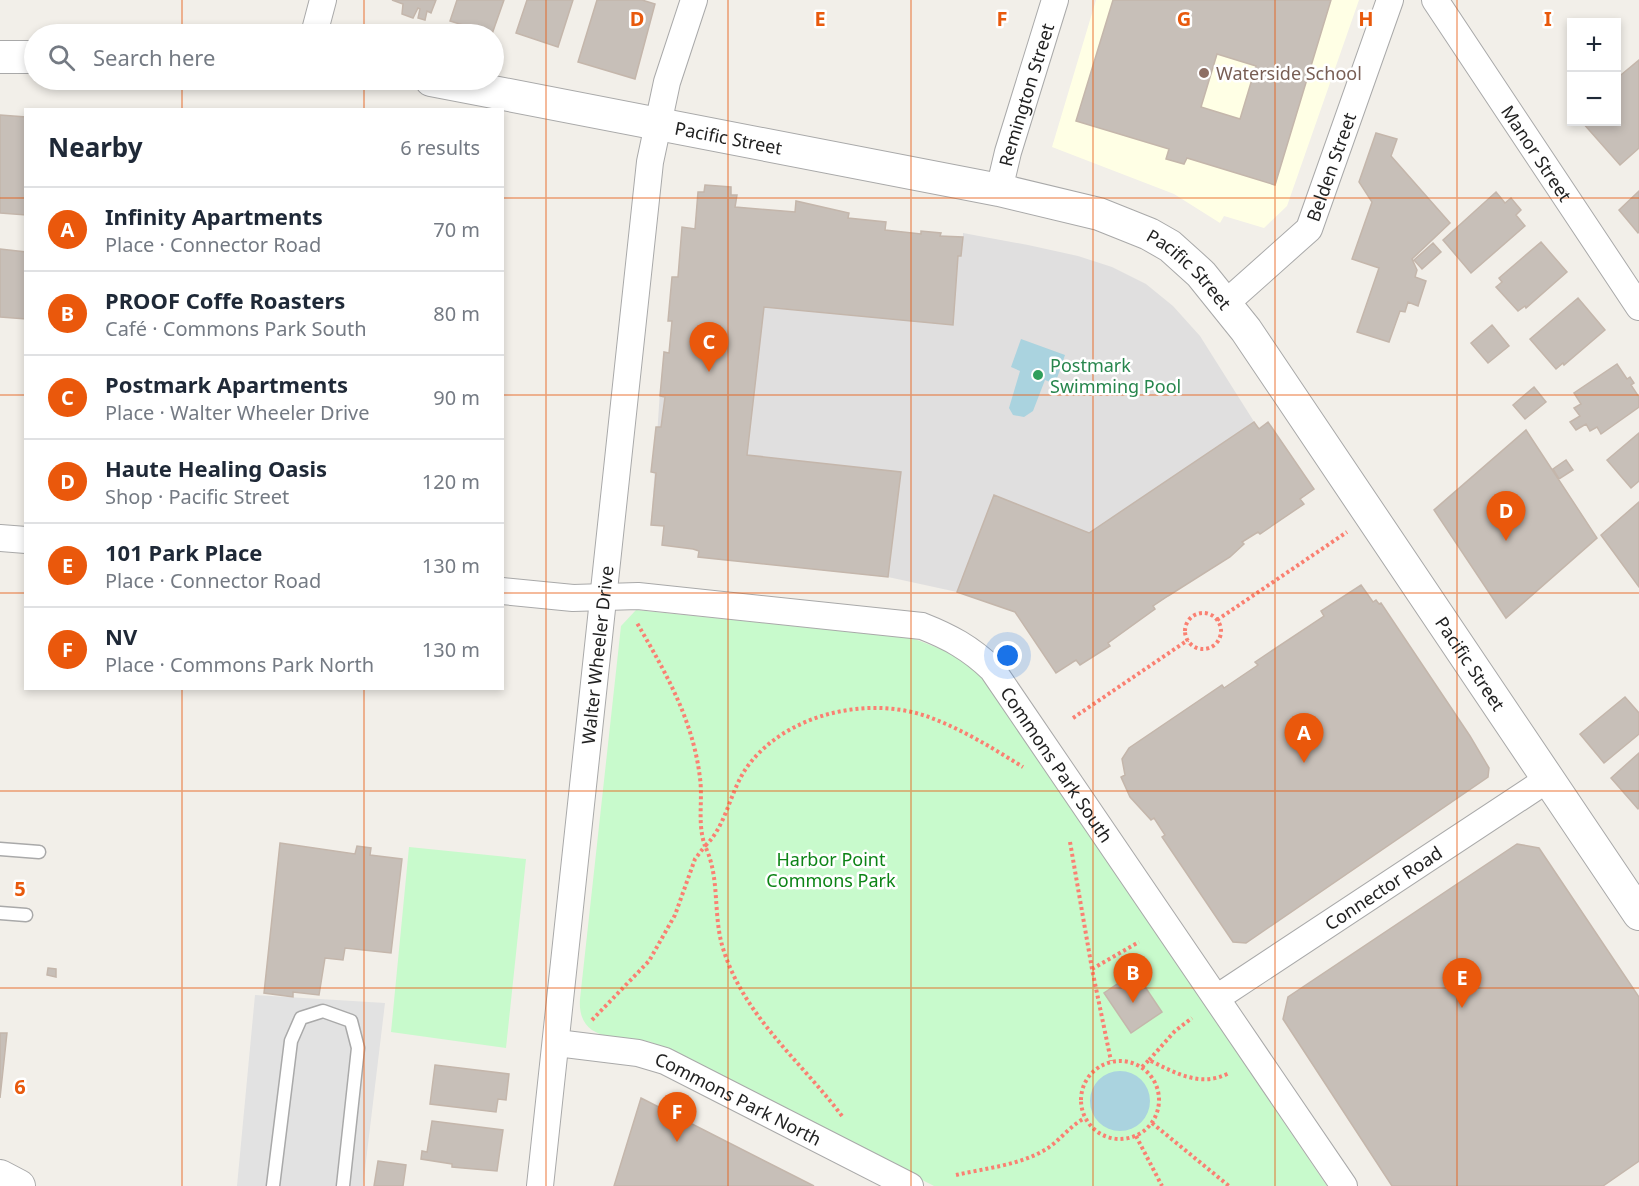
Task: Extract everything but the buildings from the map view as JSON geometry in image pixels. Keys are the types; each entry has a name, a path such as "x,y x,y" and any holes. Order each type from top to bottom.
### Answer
{"street":[{"path":"317,24 323,0"},
{"name":"Walter Wheeler Drive","path":"540,1186 605,597 636,287 657,124 667,82 694,0"},
{"name":"Remington Street","path":"999,190 1008,152 1055,0"},
{"name":"Belden Street","path":"1226,303 1309,229 1390,0"},
{"name":"Manor Street","path":"1435,0 1639,306"},
{"path":"0,57 24,57"},
{"name":"Pacific Street","path":"482,90 999,190 1099,214 1149,234 1170,246 1201,274 1226,303 1507,722 1639,914"},
{"path":"0,538 24,540"},
{"name":"Commons Park South","path":"504,591 573,598 638,596 922,626 955,639 974,652 992,669 1218,997 1344,1186"},
{"name":"Connector Road","path":"1218,997 1548,779"},
{"name":"Commons Park North","path":"557,1043 638,1053 665,1061 910,1186"},
{"path":"0,1176 19,1186"}],"lane":[{"path":"0,849 39,852"},
{"path":"0,913 26,915"},
{"path":"273,1186 291,1041 301,1018 323,1011 351,1021 358,1048 343,1186"}],"path":[{"path":"1217,620 1370,516"},
{"path":"638,596 637,622 671,682 688,720 700,778 700,831 714,865 715,907 722,945 740,986 762,1023 821,1088 842,1116"},
{"path":"1207,613 1217,620 1221,630 1218,641 1213,645 1208,648 1197,647 1188,640 1187,623 1196,615 1207,613"},
{"path":"1073,718 1188,640"},
{"path":"591,1020 649,961 675,915 695,860 718,834 730,796 748,766 766,746 792,728 824,716 854,710 883,708 933,718 1023,767"},
{"path":"1070,842 1092,969 1112,1061"},
{"path":"1092,969 1138,942"},
{"path":"1142,1067 1175,1031 1192,1018"},
{"path":"1122,1060 1142,1067 1158,1087 1158,1112 1152,1123 1136,1137 1119,1139 1102,1135 1085,1118 1081,1098 1082,1088 1093,1071 1112,1061 1122,1060"},
{"path":"1149,1060 1193,1079 1218,1079 1229,1073"},
{"path":"956,1175 1032,1155 1047,1148 1085,1118"},
{"path":"1152,1123 1229,1186"},
{"path":"1136,1137 1162,1186"}],"shaded area":[{"name":"Waterside School","path":"1096,0 1359,0 1287,206 1264,228 1224,216 1220,223 1174,194 1052,147"},
{"path":"705,185 731,187 731,195 737,195 736,207 795,212 796,201 849,213 848,218 886,222 885,230 920,234 921,231 957,238 963,237 963,233 1078,256 1112,267 1146,284 1173,306 1200,336 1258,428 1268,422 1314,489 1301,499 1304,504 1260,534 1258,532 1243,542 1244,544 1230,557 1154,606 1155,609 1109,643 1110,646 1080,665 1076,660 1056,673 1015,612 957,592 888,577 698,557 699,551 693,548 662,545 664,526 651,525 664,352 669,353 672,321 668,321 672,277 678,277 682,227 695,228 698,192 704,192"},
{"path":"255,995 385,1003 363,1186 237,1186"}],"green space":[{"name":"Harbor Point Commons Park","path":"636,610 912,638 959,656 985,679 1327,1186 934,1186 651,1042 613,1038 592,1030 585,1023 581,1013 580,999 621,626"},
{"path":"409,847 526,859 506,1048 391,1032"}],"water":[{"name":"Postmark Swimming Pool","path":"1021,339 1065,355 1055,384 1045,380 1033,411 1024,417 1013,415 1009,408 1020,371 1011,367"},
{"path":"1114,1071 1126,1071 1142,1079 1148,1089 1150,1101 1148,1113 1142,1123 1126,1131 1114,1131 1098,1123 1090,1107 1090,1095 1098,1079"}],"place":[{"name":"Waterside School","path":"1204,73"},
{"name":"Postmark Apartments","path":"709,372"},
{"name":"Postmark Swimming Pool","path":"1038,375"},
{"name":"Haute Healing Oasis","path":"1506,541"},
{"name":"Infinity Apartments","path":"1304,763"},
{"name":"PROOF Coffe Roasters","path":"1133,1003"},
{"name":"101 Park Place","path":"1462,1008"},
{"name":"NV","path":"677,1142"}]}
